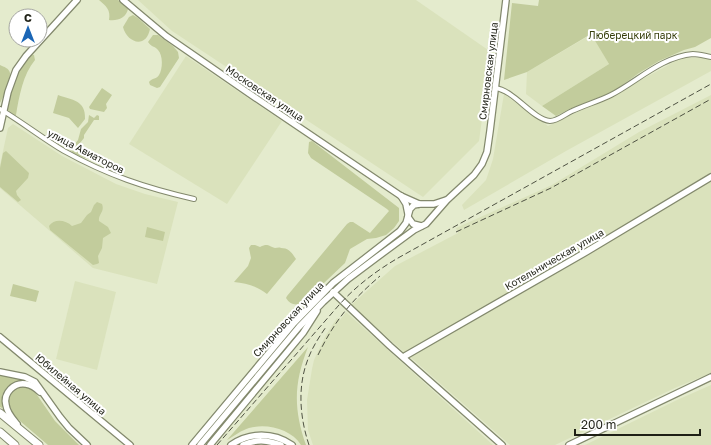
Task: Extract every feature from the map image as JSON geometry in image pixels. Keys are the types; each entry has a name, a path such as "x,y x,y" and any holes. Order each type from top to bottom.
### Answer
{"highway":[{"path":"0,413 39,445"},
{"path":"0,432 15,445"}],"street":[{"path":"0,128 2,110 12,80 20,63 77,0"},
{"name":"Московская улица","path":"123,0 171,40 401,196 421,204"},
{"name":"Смирновская улица","path":"200,445 298,326 333,292 414,230 426,224 447,200 474,176 482,164 487,152 506,0"},
{"path":"495,88 504,90 542,118 550,121 558,119 570,112 611,95 654,68 679,57 694,54 711,57"},
{"name":"улица Авиаторов","path":"2,110 39,136 100,169 147,188 194,199"},
{"name":"Котельническая улица","path":"405,356 586,252 711,177"},
{"path":"401,196 406,204 408,216 413,224 421,226"},
{"name":"Смирновская улица","path":"192,445 294,323 333,284 400,231 411,207 421,204 434,204 447,200"},
{"path":"421,204 427,207 430,211 430,219"},
{"path":"333,292 422,373"},
{"path":"210,445 303,333 323,302"},
{"path":"371,327 390,346 502,445"},
{"name":"Юбилейная улица","path":"0,337 130,445"},
{"path":"0,372 31,379 38,386 69,428 87,445"},
{"path":"569,445 711,377"},
{"path":"29,437 10,414 6,405 6,396 12,387 20,384 30,385 44,394"},
{"path":"231,445 238,440 247,437 264,435 274,436 292,445"},
{"path":"243,445 265,440 281,445"}],"shaded area":[{"path":"138,0 416,0 491,52 479,141 423,197 172,31"},
{"path":"592,34 609,64 542,106 526,94 527,72"},
{"path":"186,56 282,121 227,204 129,144"},
{"path":"681,58 710,58 711,71 566,151 464,210 462,205 486,180 493,159 504,94 548,126 612,96"},
{"path":"711,95 711,173 585,249 405,353 351,305 395,266 458,233 456,228 552,185 639,132"},
{"path":"13,124 62,156 116,184 145,194 178,202 157,284 93,268 0,188 0,165 8,128"},
{"path":"711,180 711,373 677,387 555,445 510,445 409,356"},
{"path":"75,281 116,292 97,370 56,359"},
{"path":"346,312 493,445 313,445 308,430 307,400 314,360 326,335 337,318 340,320"},
{"path":"711,385 711,445 585,445 677,400"}],"green space":[{"path":"99,0 118,0 128,9 127,12 121,18 109,20 109,11"},
{"name":"Люберецкий парк","path":"539,0 711,0 711,38 695,47 659,61 639,73 613,92 556,116 542,106 609,64 591,34 527,72 504,80 512,3 538,6"},
{"path":"133,15 150,29 145,39 141,41 136,42 128,37 123,27 129,17"},
{"path":"153,35 158,35 173,46 178,52 179,58 160,87 157,88 150,85 149,82 158,76 162,66 160,52 148,42"},
{"path":"31,54 34,55 35,60 27,72 20,93 15,116 8,110 11,89 22,65"},
{"path":"0,65 7,69 10,73 3,98 0,103"},
{"path":"102,88 112,95 106,104 107,108 104,112 90,109 89,107"},
{"path":"58,95 81,104 85,113 85,119 78,128 69,118 53,113"},
{"path":"89,115 94,118 97,115 99,116 99,120 94,120 84,135 79,147 100,159 98,161 79,156 70,150 78,140 81,129 88,122"},
{"path":"312,141 399,208 399,221 386,235 367,239 350,249 345,263 305,301 300,304 292,304 286,298 287,296 347,224 353,222 370,233 389,211 311,158 308,153 309,142"},
{"path":"6,151 29,173 28,178 16,191 21,200 18,202 0,187 0,168 3,153"},
{"path":"97,202 102,204 103,207 99,221 108,227 111,233 103,238 102,248 98,256 99,263 93,265 50,230 49,226 51,223 57,221 63,221 72,226 81,223 91,212"},
{"path":"147,227 165,232 163,241 145,237"},
{"path":"251,245 260,247 266,245 286,249 292,253 296,259 267,294 251,285 234,282 248,266 251,258 249,248"},
{"path":"13,284 39,291 36,302 10,296"},
{"path":"308,347 300,372 297,396 299,419 306,445 301,445 297,439 285,431 263,426 246,429 227,440"},
{"path":"0,374 24,380 17,382 4,391 2,408 0,407"},
{"path":"21,386 28,387 35,392 55,421 79,445 48,445 13,415 8,407 8,396 14,389"}],"railway":[{"path":"217,445 352,291 382,268 711,84"},
{"path":"456,232 551,188 711,99"},
{"path":"318,355 337,321 344,312 360,294 380,276"},
{"path":"309,445 302,413 302,380 310,355 326,327"}]}
